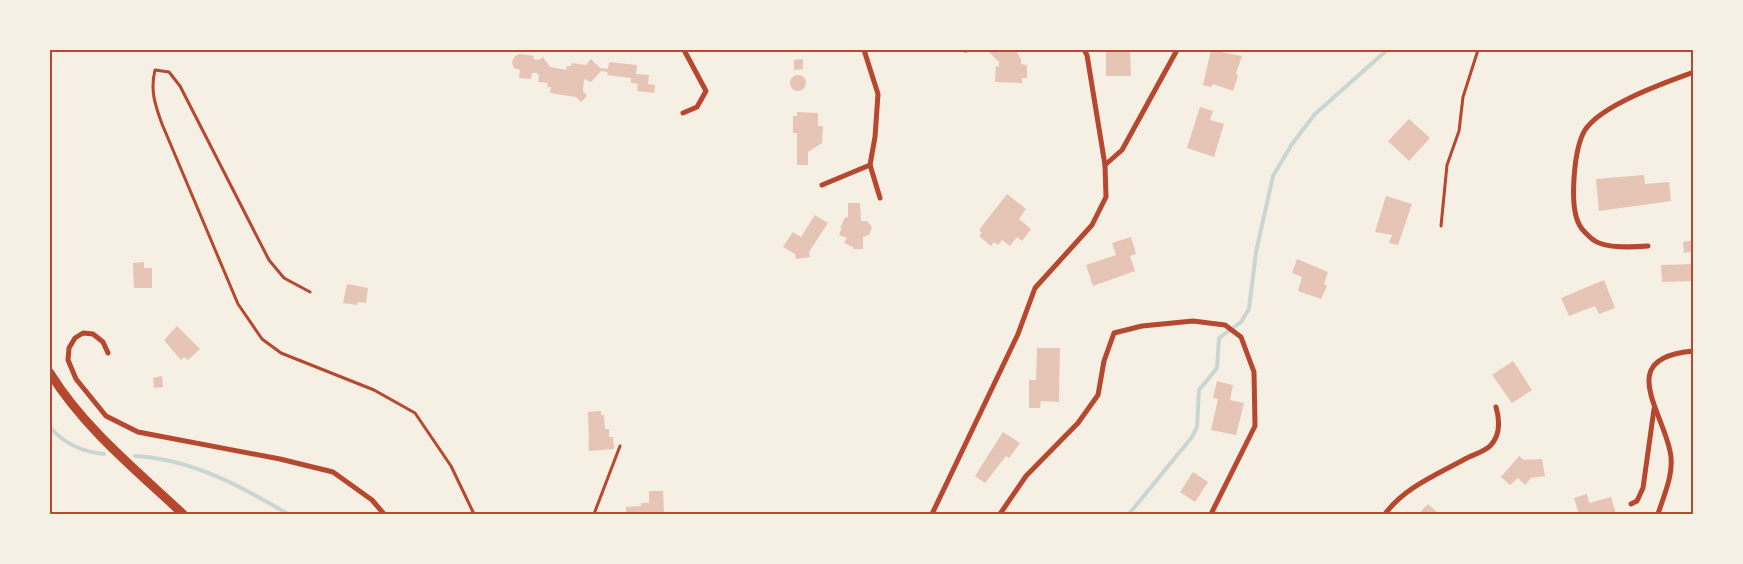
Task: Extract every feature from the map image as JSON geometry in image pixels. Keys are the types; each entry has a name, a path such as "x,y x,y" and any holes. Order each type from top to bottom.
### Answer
{"main road":[{"path":"50,373 64,396 110,446 183,514"}],"street":[{"path":"683,113 697,107 706,91 684,50"},
{"path":"864,50 878,94 870,165 880,198"},
{"path":"932,514 1018,334 1035,288 1092,225 1106,197 1105,165 1087,55 1084,50"},
{"path":"1105,165 1122,150 1177,50"},
{"path":"1648,246 1626,248 1595,242 1579,224 1573,191 1577,156 1586,130 1608,109 1653,87 1694,72"},
{"path":"822,185 870,165"},
{"path":"1000,514 1026,476 1078,423 1098,396 1104,362 1114,333 1142,326 1192,321 1225,325 1241,337 1254,372 1255,426 1210,514"},
{"path":"108,353 103,342 93,334 83,333 75,338 69,348 68,360 76,379 106,416 138,432 279,459 333,472 372,500 384,514"},
{"path":"1658,514 1669,481 1671,453 1649,392 1650,373 1660,358 1674,352 1694,351"},
{"path":"1384,514 1394,501 1423,481 1490,446 1500,423 1496,407"},
{"path":"1631,504 1637,501 1642,488 1654,408"}],"lane":[{"path":"1441,226 1447,165 1459,131 1463,97 1478,50"},
{"path":"310,292 284,278 269,260 180,86 169,72 155,70 152,82 154,101 162,124 238,303 262,339 281,353 374,390 415,413 451,466 474,514"},
{"path":"594,514 620,446"}],"building":[{"path":"989,50 1016,50 1021,64 1027,65 1027,78 1022,78 1022,83 995,82 996,66 999,67 999,62"},
{"path":"1106,50 1130,50 1131,76 1106,76"},
{"path":"1211,50 1242,56 1233,91 1213,84 1211,87 1203,85"},
{"path":"520,54 534,56 533,59 539,60 543,57 550,67 566,70 567,66 571,66 572,63 586,65 591,59 600,68 608,69 609,62 637,65 636,74 649,75 648,84 655,85 654,93 637,91 638,84 631,83 631,78 607,75 608,72 601,71 591,82 584,79 583,91 587,96 581,102 576,97 550,93 551,87 547,87 548,83 538,82 537,73 532,73 531,79 519,78 520,70 514,68 512,62 515,56"},
{"path":"803,59 803,69 794,70 794,60"},
{"path":"798,75 804,77 806,83 804,89 798,91 792,89 790,83 792,77"},
{"path":"1200,107 1213,111 1210,120 1224,124 1214,157 1187,148"},
{"path":"797,112 818,113 818,126 823,126 822,143 808,152 808,165 797,165 797,133 793,133 793,116 797,116"},
{"path":"1409,119 1430,138 1409,161 1388,141"},
{"path":"1644,175 1645,184 1669,182 1671,201 1599,211 1596,179"},
{"path":"1007,194 1026,209 1019,219 1031,229 1022,241 1017,237 1010,246 1002,240 998,245 994,242 991,246 979,236 982,233 979,230"},
{"path":"1386,196 1412,204 1398,245 1389,243 1392,235 1375,232"},
{"path":"848,203 860,203 861,221 867,221 872,227 869,235 863,237 863,249 853,249 844,243 847,238 839,235 845,217 848,216"},
{"path":"815,215 828,223 809,252 810,257 796,259 795,254 783,247 793,232 801,237"},
{"path":"1131,237 1136,254 1130,256 1135,271 1093,286 1086,265 1116,255 1112,243"},
{"path":"1694,240 1694,251 1684,253 1683,242"},
{"path":"1297,259 1328,272 1324,284 1327,286 1321,299 1298,291 1302,277 1292,273"},
{"path":"144,262 144,268 152,268 152,288 134,288 133,263"},
{"path":"1694,264 1694,281 1662,282 1661,265"},
{"path":"1604,280 1615,308 1599,314 1595,306 1569,316 1561,298"},
{"path":"347,284 368,288 366,303 358,302 357,305 343,303"},
{"path":"177,326 200,349 188,360 184,357 181,360 164,340"},
{"path":"1037,348 1060,348 1059,402 1041,401 1040,408 1029,408 1029,380 1036,380"},
{"path":"1513,361 1532,390 1512,403 1492,375"},
{"path":"162,376 163,387 154,388 153,378"},
{"path":"1217,381 1233,385 1230,400 1244,403 1236,435 1211,430 1218,399 1213,398"},
{"path":"601,411 601,415 604,415 605,429 609,429 609,437 613,437 614,449 589,451 588,412"},
{"path":"1003,432 1020,443 1009,458 1006,456 985,483 975,476"},
{"path":"1519,456 1524,460 1542,459 1545,476 1531,478 1525,485 1518,478 1510,485 1501,477"},
{"path":"1193,472 1208,482 1195,502 1180,492"},
{"path":"649,491 663,491 664,514 626,514 626,507 649,503"},
{"path":"1587,494 1589,503 1611,497 1616,514 1579,514 1574,498"},
{"path":"1428,504 1439,514 1418,514"}],"waterway":[{"path":"1129,514 1192,437 1197,427 1199,390 1217,368 1219,338 1241,322 1249,309 1256,252 1273,176 1292,144 1315,114 1387,50"},
{"path":"50,427 74,446 104,454"},
{"path":"135,456 156,458 196,468 234,484 288,514"}]}
